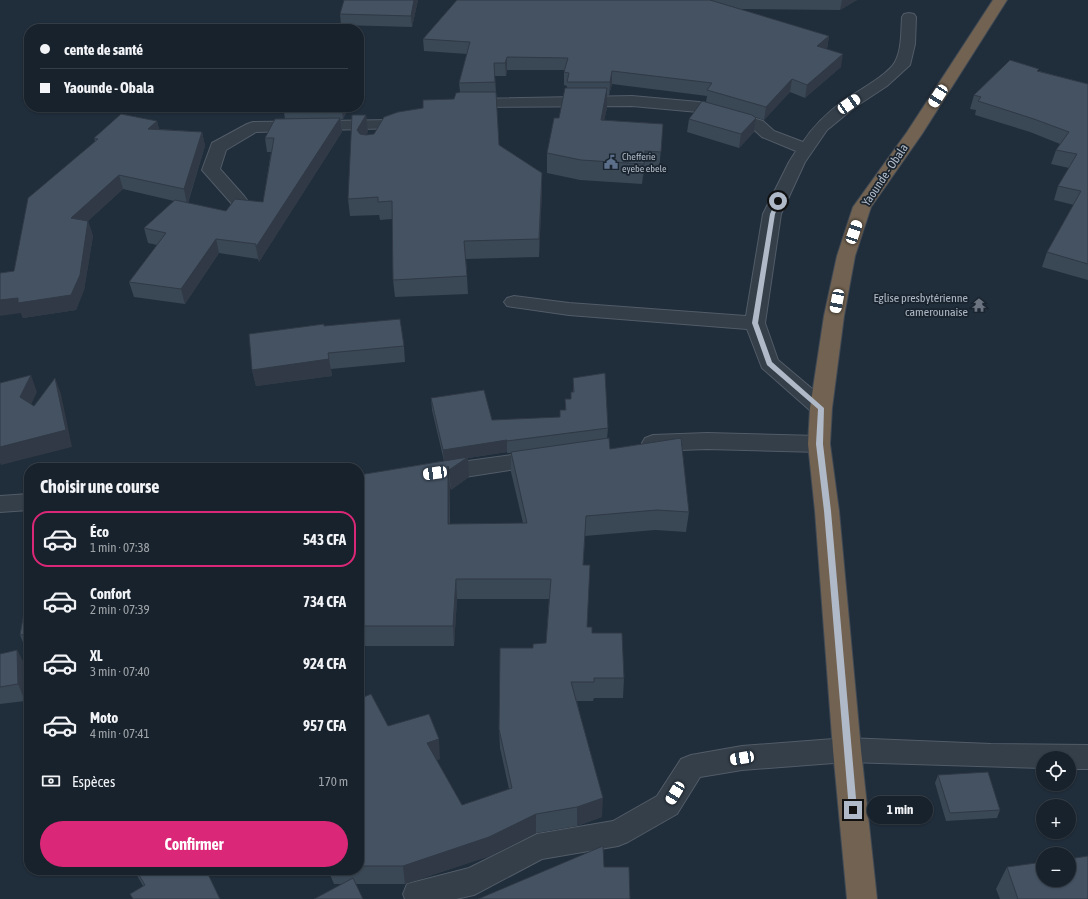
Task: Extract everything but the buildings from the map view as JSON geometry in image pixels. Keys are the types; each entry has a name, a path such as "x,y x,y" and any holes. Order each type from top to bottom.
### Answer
{"highway":[{"name":"Yaounde - Obala","path":"862,899 847,750 827,511 819,444 821,408 834,316 846,256 862,207 914,134 1000,0"}],"street":[{"path":"821,408 769,363 755,323 772,214 797,162 821,127 902,65 908,44 909,18"},
{"path":"454,103 550,100 632,101 699,107 757,124 768,134 806,148"},
{"path":"372,140 379,130 392,125 396,114 403,113"},
{"path":"238,200 211,170 218,147 254,127 392,125"},
{"path":"514,302 569,309 694,317 755,323"},
{"path":"634,446 707,441 819,444"},
{"path":"420,475 563,456"},
{"path":"0,504 24,502"},
{"path":"418,894 474,882 537,847 618,834 667,806 691,767 742,758 847,750 991,756 1088,757"}],"place":[{"name":"Chefferie eyebe ebele","path":"611,162"},
{"name":"Eglise presbytérienne camerounaise","path":"979,305"}],"route":[{"path":"778,201 772,214 762,268 755,323 769,363 821,408 819,444 827,511 853,810"}]}
